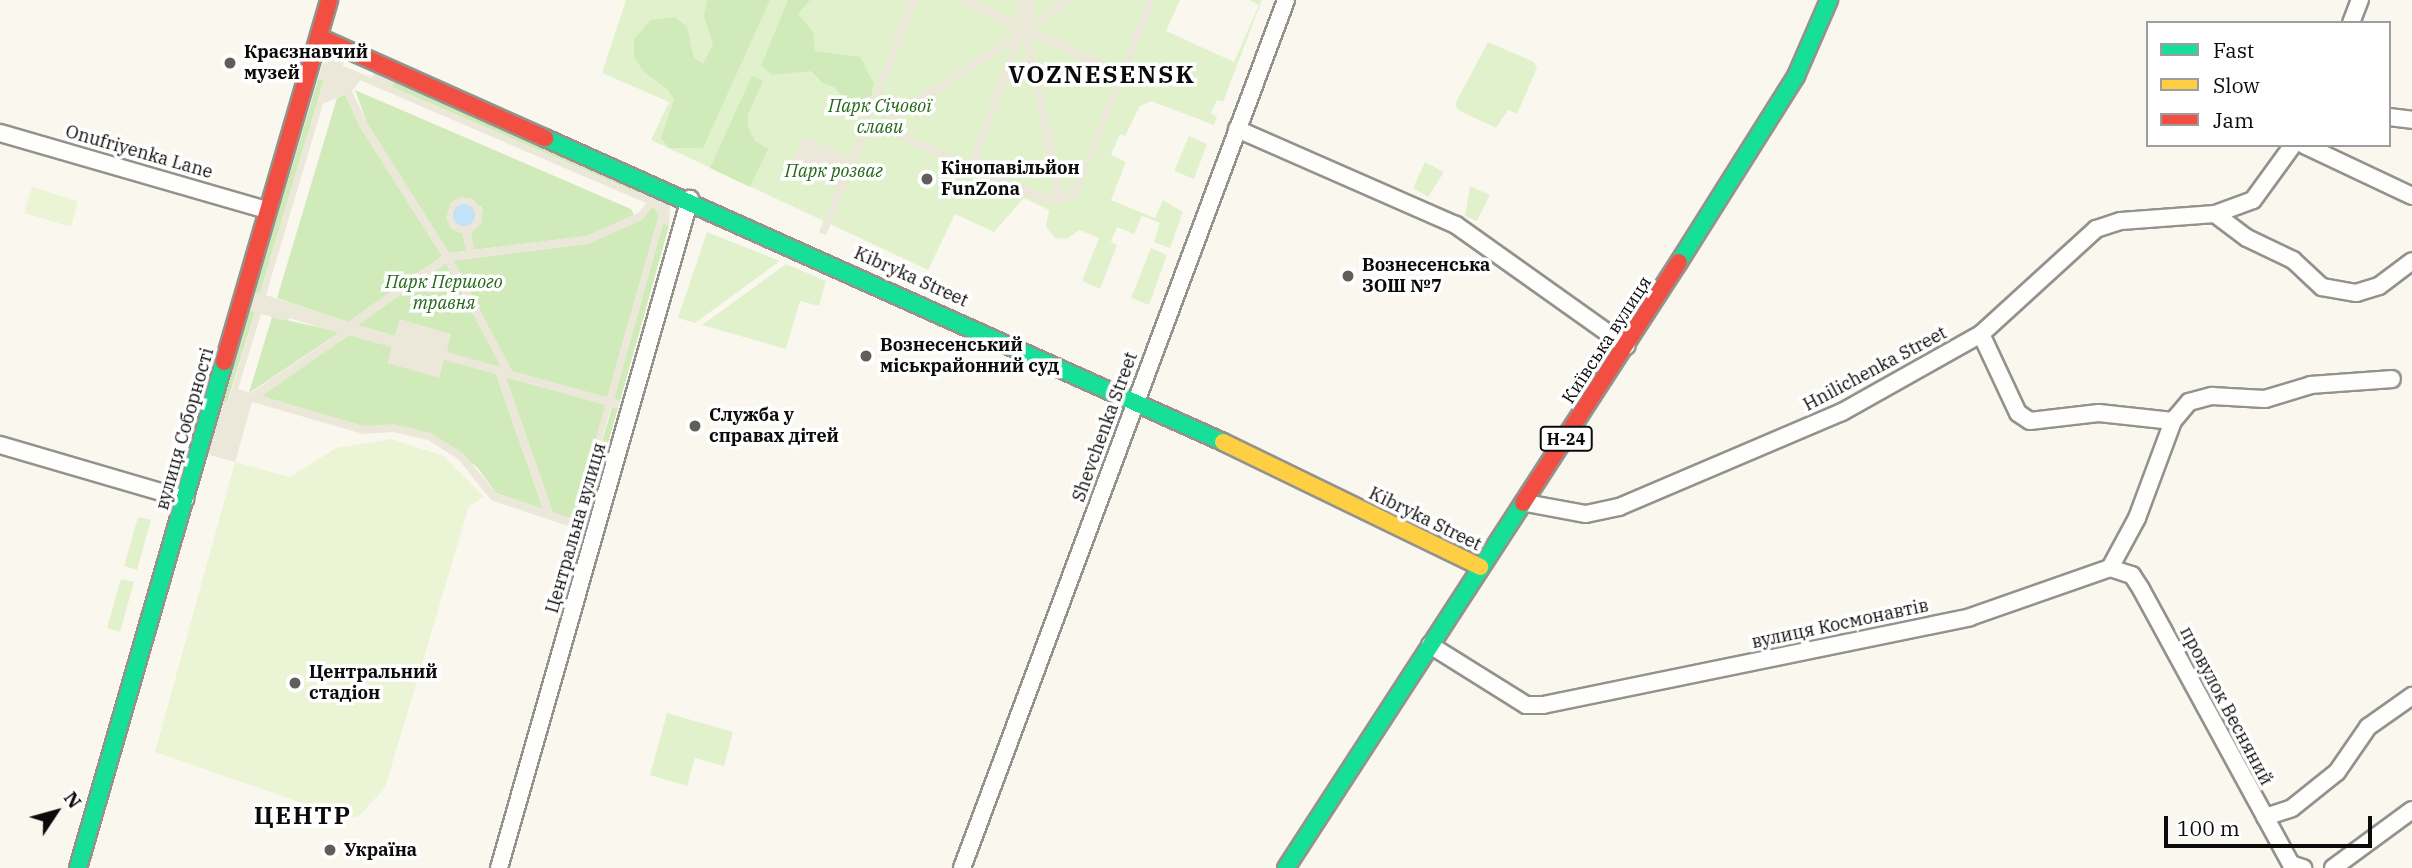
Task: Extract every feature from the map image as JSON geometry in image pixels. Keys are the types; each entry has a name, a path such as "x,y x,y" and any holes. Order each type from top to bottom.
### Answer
{"main road":[{"name":"вулиця Соборності","path":"78,868 329,0"},
{"name":"Київська вулиця","path":"1286,868 1480,567 1526,503 1796,75 1829,0"},
{"name":"Kibryka Street","path":"319,37 690,199 1136,400 1480,567"}],"street":[{"name":"Shevchenka Street","path":"962,868 1286,0"},
{"path":"2352,21 2360,0"},
{"path":"2391,117 2412,120"},
{"path":"1237,129 1456,225 1626,346"},
{"name":"Onufriyenka Lane","path":"0,132 267,211"},
{"name":"Hnilichenka Street","path":"1526,503 1586,514 1619,507 1842,412 1981,334 2096,229 2121,221 2215,214 2253,200 2292,147"},
{"path":"2308,147 2412,196"},
{"name":"Центральна вулиця","path":"499,868 690,199"},
{"path":"2215,214 2247,238 2293,260 2322,287 2357,293 2379,286 2412,261"},
{"path":"1981,334 2018,413 2030,421 2099,413 2173,421"},
{"path":"2110,568 2137,518 2173,421 2189,402 2212,396 2265,399 2311,385 2392,379"},
{"path":"0,445 185,499"},
{"name":"вулиця Космонавтів","path":"1430,645 1526,705 1543,705 1970,617 2110,568"},
{"name":"провулок Весняний","path":"2110,568 2132,575 2291,864 2303,868"},
{"path":"2265,817 2292,808 2337,772 2368,727 2412,696"},
{"path":"2333,868 2412,810"}],"green space":[{"name":"Парк Січової слави","path":"626,0 1180,0 1166,31 1234,62 1259,5 1249,0 1262,0 1223,102 1217,100 1211,113 1217,117 1214,125 1151,101 1140,106 1125,136 1120,134 1111,155 1126,162 1111,200 1155,218 1163,200 1183,212 1170,248 1154,242 1160,223 1142,216 1134,234 1117,227 1111,242 1117,245 1100,289 1082,281 1099,238 1079,230 1067,239 1055,238 1046,227 1049,210 1024,198 994,232 955,214 928,270 651,140 669,102 602,73"},
{"path":"707,0 770,0 703,148 669,148 661,138 674,100 668,90 644,72 634,57 634,39 651,20 675,17 687,27 694,58 703,64 713,45 704,16"},
{"path":"788,0 810,0 798,14 813,32 815,51 860,57 874,84 869,105 848,107 835,87 823,83 811,71 773,75 761,66"},
{"path":"1488,42 1534,62 1537,68 1517,114 1508,110 1496,128 1458,110 1455,104"},
{"path":"752,76 763,81 748,114 748,127 755,141 768,149 750,187 710,168"},
{"path":"318,79 324,80 260,293 255,292"},
{"path":"394,82 640,188 638,193 392,87"},
{"path":"355,90 631,209 634,215 587,236 473,250 471,233 483,212 481,207 456,199 446,218 463,234 466,251 449,253 367,123"},
{"path":"345,94 360,127 442,256 348,322 277,298 337,98"},
{"path":"1189,136 1207,144 1194,179 1174,171"},
{"path":"1425,162 1444,172 1428,197 1413,188"},
{"path":"1470,186 1490,195 1477,221 1465,216"},
{"path":"32,187 78,201 71,227 24,213"},
{"path":"653,207 659,215 607,398 512,371 453,260 588,244"},
{"path":"663,223 669,226 620,401 614,399"},
{"path":"707,232 780,261 695,323 678,318"},
{"path":"1151,248 1167,255 1149,305 1131,298"},
{"name":"Парк Першого травня","path":"446,263 502,368 446,352 451,334 400,320 395,336 357,325"},
{"path":"786,264 826,281 819,306 800,301 786,349 702,325"},
{"path":"249,310 255,312 227,403 222,402"},
{"path":"272,317 340,332 249,393"},
{"path":"349,335 392,347 388,363 439,377 444,359 496,374 543,509 496,493 477,467 431,433 363,426 261,396"},
{"path":"505,377 606,405 574,520 553,513"},
{"path":"612,407 618,408 583,531 577,529"},
{"name":"Центральний стадіон","path":"391,439 444,456 484,497 469,506 385,788 358,817 345,818 155,752 235,462 290,477 336,448"},
{"path":"138,517 151,520 137,570 124,566"},
{"path":"121,579 134,582 120,632 107,628"},
{"path":"667,713 733,732 724,766 695,758 687,786 650,775"}],"shaded area":[{"path":"909,0 918,0 872,118 880,122 1010,36 1009,26 955,0 973,0 1014,19 1020,17 1016,0 1024,0 1026,6 1028,0 1036,0 1031,22 1062,0 1076,0 1035,29 1120,69 1146,0 1155,0 1077,195 1062,204 1041,203 871,127 826,235 819,232 837,188 790,167 804,136 850,157","holes":["1031,36 1117,77 1078,180 1064,195","1022,41 1055,198 976,166","1011,45 969,162 889,126"]},
{"path":"337,57 344,60 343,66 372,78 374,73 394,82 392,87 638,193 640,188 670,206 669,226 663,223 614,399 620,401 618,408 611,407 577,529 491,500 458,459 428,440 393,432 363,434 252,402 235,462 206,454 222,402 228,403 255,313 249,310 255,292 260,293 324,81 318,79 323,63","holes":["360,80 646,204 638,213 587,236 474,250 471,233 481,224 483,212 473,199 461,197 451,202 446,218 451,229 463,234 466,251 449,253 367,123 352,91","345,94 360,127 442,256 348,322 266,295 323,104","653,207 659,215 607,397 512,371 454,261 588,244 642,220","446,263 501,367 447,352 451,334 400,319 395,336 358,325","261,314 288,321 289,318 339,333 251,393 238,389","349,335 392,347 388,363 439,378 444,360 496,374 543,509 496,493 463,453 431,433 394,424 363,426 262,396","506,377 605,405 574,519 553,512"]}],"water":[{"path":"464,204 474,211 475,215 468,225 464,226 454,219 453,215 460,205"}],"traffic: fast":[{"path":"1679,262 1796,76 1829,0"},
{"path":"545,138 1223,442"},
{"path":"78,868 224,362"},
{"path":"1286,868 1523,503"}],"traffic: slow":[{"path":"1223,442 1480,567"}],"traffic: jam":[{"path":"224,362 329,0"},
{"path":"319,37 545,138"},
{"path":"1523,503 1679,262"}],"place":[{"name":"Краєзнавчий музей","path":"230,63"},
{"name":"Кінопавільйон FunZona","path":"927,179"},
{"name":"Вознесенська ЗОШ №7","path":"1348,276"},
{"name":"Вознесенський міськрайонний суд","path":"866,356"},
{"name":"Служба у справах дітей","path":"695,426"},
{"name":"Центральний стадіон","path":"295,683"},
{"name":"Україна","path":"330,850"}],"district":[{"name":"VOZNESENSK","path":"1102,75"},
{"name":"ЦЕНТР","path":"303,816"}],"park label":[{"name":"Парк розваг","path":"834,171"}]}
